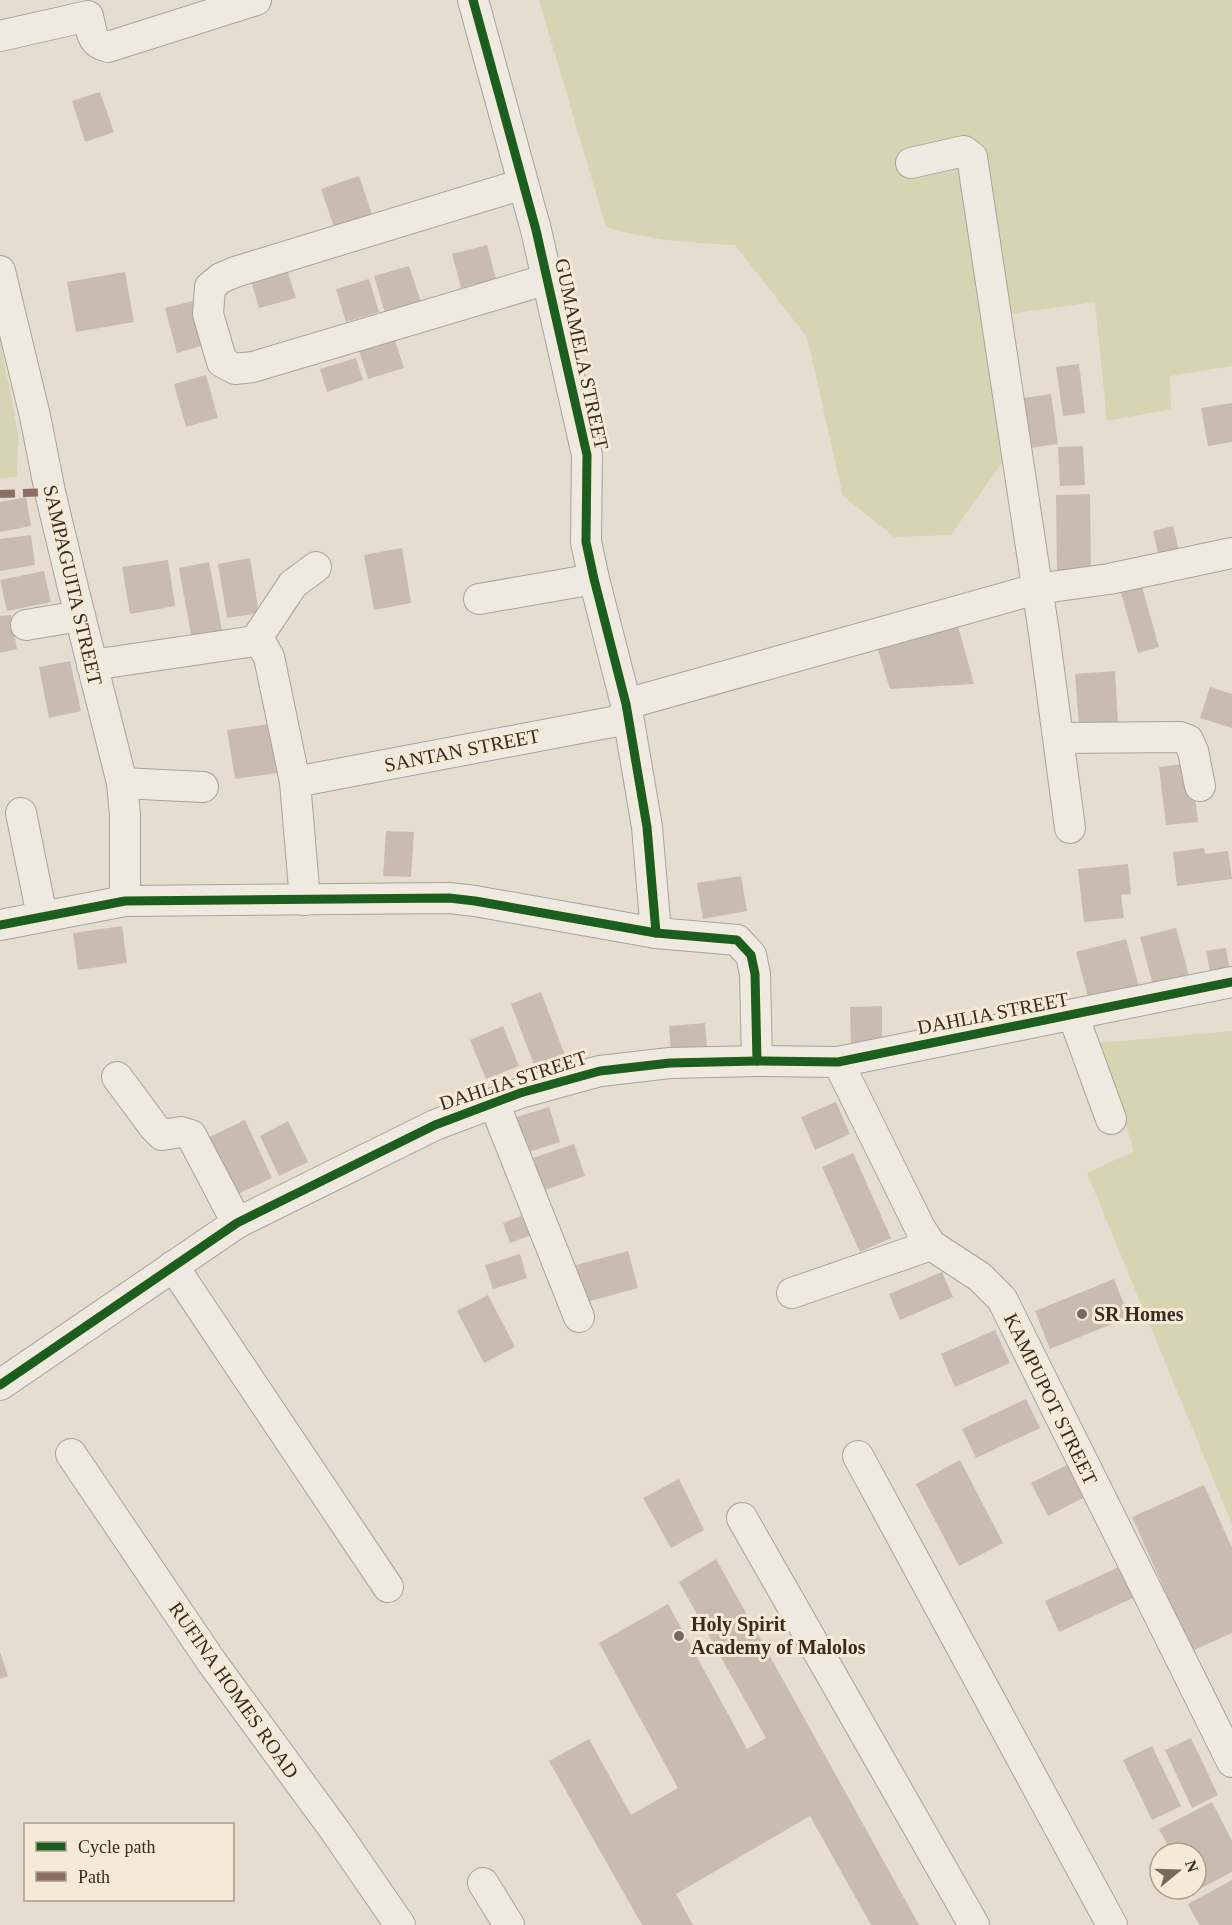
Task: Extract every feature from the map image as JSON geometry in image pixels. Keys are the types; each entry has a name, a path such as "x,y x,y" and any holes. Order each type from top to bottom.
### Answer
{"street":[{"path":"0,36 88,8 93,39 99,45 108,47 256,0"},
{"name":"GUMAMELA STREET","path":"472,0 548,279 586,455 586,542 627,712 647,826 656,933"},
{"path":"911,163 964,151 972,157 1009,392 1070,828"},
{"path":"523,184 235,272 221,278 210,287 208,315 222,362 235,369 253,367 548,279"},
{"name":"SAMPAGUITA STREET","path":"0,271 35,416 50,492 122,783 125,815 125,902"},
{"name":"SANTAN STREET","path":"295,782 627,712 1036,589 1119,577 1232,553"},
{"path":"255,641 293,584 316,567"},
{"path":"479,599 594,579"},
{"path":"26,625 80,616"},
{"path":"92,665 255,641 262,645 269,657 295,782 305,900"},
{"path":"1059,738 1180,736 1188,740 1193,751 1200,786"},
{"path":"122,783 203,787"},
{"path":"21,813 42,916"},
{"path":"0,925 125,902 449,898 656,933 737,940 751,955 755,974 757,1061"},
{"name":"DAHLIA STREET","path":"6,1381 237,1224 435,1125 520,1093 600,1071 670,1063 838,1062 1232,982"},
{"path":"1073,1015 1111,1119"},
{"name":"KAMPUPOT STREET","path":"838,1062 920,1228 931,1245 980,1277 1002,1299 1232,1762"},
{"path":"117,1077 162,1135 181,1132 191,1135 237,1224"},
{"path":"494,1103 579,1317"},
{"path":"792,1293 931,1245"},
{"path":"173,1266 387,1587"},
{"name":"RUFINA HOMES ROAD","path":"71,1454 211,1661 336,1832 400,1925"},
{"path":"858,1456 1112,1925"},
{"path":"742,1518 974,1925"},
{"path":"483,1883 509,1925"}],"shaded area":[{"path":"539,0 1232,0 1232,366 1170,376 1171,409 1107,421 1095,302 994,316 1008,454 951,535 894,537 843,496 807,337 735,245 670,240 606,227"},
{"path":"0,340 18,434 17,477 0,478"},
{"path":"1232,1031 1232,1524 1087,1173 1134,1151 1099,1043"}],"building":[{"path":"100,92 114,132 85,142 72,101"},
{"path":"359,176 372,214 334,227 321,189"},
{"path":"487,245 496,279 461,288 452,254"},
{"path":"286,266 296,298 259,308 250,277"},
{"path":"409,266 421,302 385,313 374,276"},
{"path":"125,272 134,322 76,332 67,282"},
{"path":"369,279 379,312 346,322 336,289"},
{"path":"201,299 212,343 177,353 165,308"},
{"path":"393,334 404,368 368,379 357,344"},
{"path":"356,358 363,380 327,392 320,369"},
{"path":"1079,364 1085,413 1063,416 1056,367"},
{"path":"206,375 218,418 186,427 174,384"},
{"path":"1051,394 1058,444 1031,448 1023,398"},
{"path":"1232,403 1232,442 1208,446 1201,408"},
{"path":"1083,446 1085,485 1060,486 1058,447"},
{"path":"1090,494 1091,574 1057,575 1056,495"},
{"path":"26,497 31,526 0,532 0,502"},
{"path":"1173,526 1181,558 1160,563 1153,531"},
{"path":"31,535 35,565 0,571 0,539"},
{"path":"402,548 411,603 374,610 364,555"},
{"path":"250,558 259,613 227,618 218,564"},
{"path":"168,560 175,606 130,614 122,567"},
{"path":"209,562 222,630 191,635 179,568"},
{"path":"44,571 51,602 7,611 0,580"},
{"path":"1142,587 1159,647 1138,653 1121,593"},
{"path":"11,615 17,649 0,653 0,616"},
{"path":"955,615 974,684 890,689 874,637"},
{"path":"70,661 81,711 49,718 39,667"},
{"path":"1115,671 1118,723 1079,726 1075,674"},
{"path":"1210,687 1232,694 1232,728 1200,718"},
{"path":"269,724 277,773 235,779 227,730"},
{"path":"1191,763 1198,822 1166,825 1159,767"},
{"path":"386,831 414,832 411,877 383,876"},
{"path":"1204,848 1205,854 1228,851 1232,879 1177,886 1173,852"},
{"path":"1128,864 1131,894 1121,895 1124,918 1084,922 1078,869"},
{"path":"741,876 747,911 703,919 697,883"},
{"path":"122,926 127,963 78,970 73,933"},
{"path":"1176,928 1189,976 1153,985 1140,937"},
{"path":"1126,939 1139,987 1089,1000 1076,952"},
{"path":"1226,948 1230,972 1211,976 1206,951"},
{"path":"541,992 566,1058 536,1070 511,1004"},
{"path":"882,1006 882,1048 851,1048 850,1007"},
{"path":"705,1023 707,1049 671,1052 669,1026"},
{"path":"503,1026 519,1066 486,1079 470,1040"},
{"path":"836,1102 850,1134 815,1150 801,1117"},
{"path":"549,1107 560,1142 516,1156 504,1121"},
{"path":"245,1120 272,1178 231,1197 203,1140"},
{"path":"288,1121 308,1162 279,1176 260,1136"},
{"path":"574,1144 585,1176 539,1192 527,1160"},
{"path":"853,1153 891,1238 860,1252 822,1167"},
{"path":"532,1212 539,1232 510,1243 503,1223"},
{"path":"628,1251 638,1288 579,1304 569,1267"},
{"path":"520,1254 527,1278 493,1289 485,1265"},
{"path":"942,1272 953,1297 900,1320 889,1294"},
{"name":"SR Homes","path":"1114,1279 1129,1317 1050,1349 1035,1311"},
{"path":"488,1295 515,1347 484,1363 457,1311"},
{"path":"995,1330 1010,1363 955,1387 941,1354"},
{"path":"1026,1399 1040,1428 976,1458 962,1429"},
{"path":"960,1460 1003,1543 959,1566 916,1484"},
{"path":"1069,1464 1085,1497 1048,1516 1031,1483"},
{"path":"679,1479 704,1530 671,1548 643,1498"},
{"path":"1204,1485 1232,1548 1232,1633 1192,1651 1132,1517"},
{"path":"716,1559 919,1925 871,1925 810,1816 676,1894 693,1925 642,1925 549,1761 589,1739 631,1815 678,1788 599,1643 668,1604 747,1749 766,1738 679,1582"},
{"path":"1119,1567 1133,1598 1059,1632 1045,1601"},
{"path":"0,1652 8,1676 0,1679"},
{"path":"1191,1738 1218,1795 1192,1808 1165,1750"},
{"path":"1152,1746 1181,1806 1152,1820 1123,1760"},
{"path":"1212,1802 1232,1841 1232,1872 1208,1885 1208,1841 1166,1841 1159,1829"},
{"path":"1232,1880 1232,1925 1199,1925 1188,1904 1194,1901 1208,1901 1208,1893"}],"marked path":[{"path":"0,494 50,492"}],"cycle path":[{"path":"473,0 536,230 587,455 586,542 626,704 647,827 656,933"},
{"path":"0,925 125,901 449,898 656,933 737,940 751,955 755,974 757,1061"},
{"path":"0,1385 237,1223 435,1125 520,1093 600,1071 670,1063 838,1062 1232,982"}],"place":[{"name":"SR Homes","path":"1082,1314"},
{"name":"Holy Spirit Academy of Malolos","path":"679,1636"}]}
